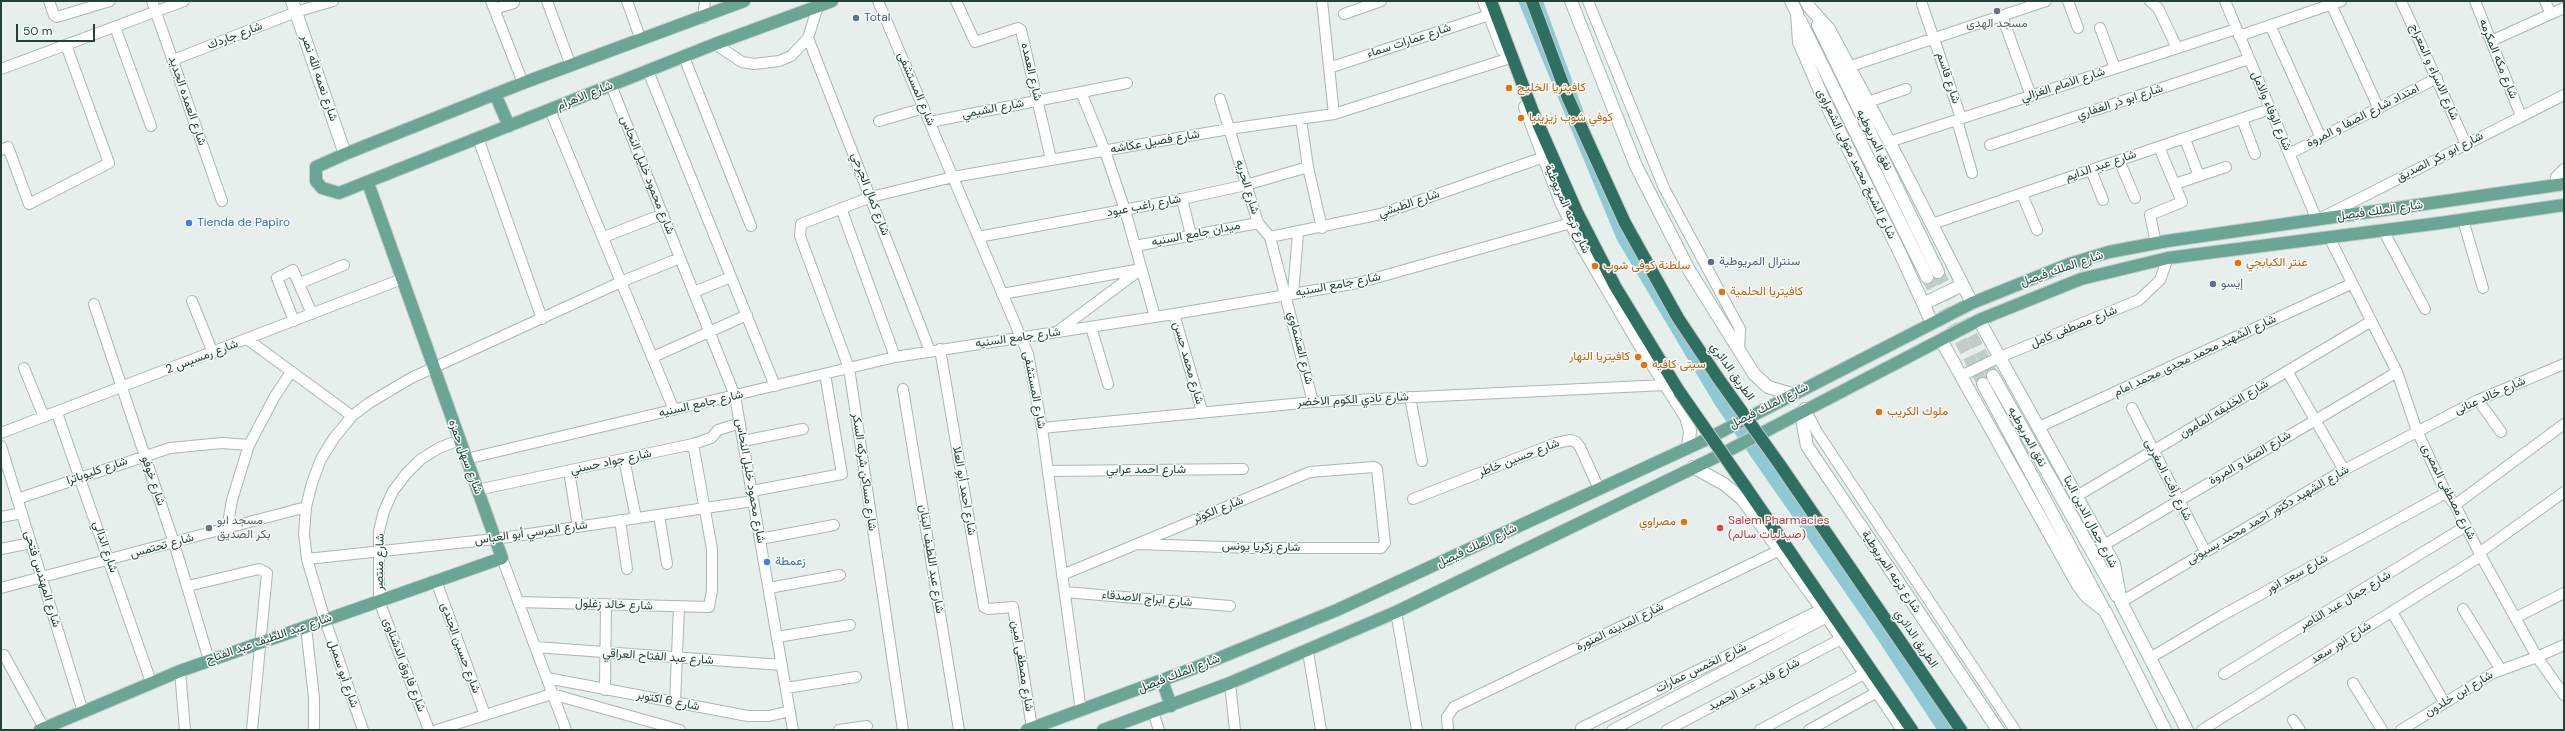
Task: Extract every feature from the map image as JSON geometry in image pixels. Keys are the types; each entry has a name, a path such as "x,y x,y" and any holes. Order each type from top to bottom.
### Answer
{"highway":[{"path":"1491,1 1533,112 1577,212 1629,309 1679,391 1912,730"},
{"name":"الطريق الدائري","path":"1532,1 1568,98 1593,155 1624,223 1659,287 1698,348 1834,542 1961,730"}],"main road":[{"path":"345,154 523,83 703,18 744,1"},
{"name":"شارع الاهرام","path":"345,154 316,167 314,176 319,185 340,193 368,183 684,56 832,1"},
{"name":"شارع ترعه المريوطية","path":"1484,1 1571,223 1608,293 1688,424 1690,436 1688,448"},
{"path":"1571,1 1621,132 1652,201 1689,270 1739,351 1763,383 1776,390 1792,394"},
{"name":"شارع الشيخ محمد متولى الشعراوى","path":"1791,1 1796,14 1800,42 1823,98 1932,323"},
{"path":"1809,3 1827,26 1932,224 1972,304"},
{"name":"نفق المريوطيه","path":"1796,14 1933,275 1809,3"},
{"name":"شارع نعمه الله نصر","path":"294,7 345,154"},
{"path":"495,94 509,126"},
{"name":"شارع سهل حمزه","path":"368,183 502,558"},
{"path":"2559,185 2559,206"},
{"name":"شارع الملك فيصل","path":"1030,729 1162,680 1338,610 1703,441 1792,394 1972,304 2069,264 2109,252 2156,243 2559,185"},
{"name":"شارع الملك فيصل","path":"1103,730 1171,706 1308,652 1396,612 1714,458 1762,431 1979,320 2081,279 2168,258 2463,220 2559,206"},
{"path":"1924,304 1962,285"},
{"name":"شارع جمال الدين البنا","path":"1979,320 2104,545 2117,573 2121,602 2187,730"},
{"path":"1941,340 2078,585 2086,596 2105,611 2164,730"},
{"name":"نفق المريوطيه","path":"1993,376 2121,602"},
{"name":"نفق المريوطيه","path":"1982,384 2105,611"},
{"name":"شارع ترعه المريوطية","path":"1805,409 1803,425 1807,446 1998,730"},
{"path":"1693,467 1720,481 1742,499 1824,613 1903,730"},
{"name":"شارع عبد اللطيف عبد الفتاح","path":"43,729 151,682 209,660 502,558"},
{"path":"1162,680 1171,706"}],"street":[{"path":"49,1 54,15 60,16 110,1"},
{"name":"شارع العمده الجديد","path":"152,1 222,201"},
{"path":"1,69 184,1"},
{"name":"شارع جاردك","path":"173,60 294,7 333,1"},
{"path":"547,1 571,66"},
{"path":"627,1 641,40"},
{"path":"703,18 705,1"},
{"name":"شارع المستشفى","path":"878,1 954,177 1002,294 1022,337 1030,363 1042,428 1081,711"},
{"name":"شارع العمده","path":"956,1 975,42 1018,28 1021,30 1051,159"},
{"path":"1322,1 1334,114"},
{"path":"1344,14 1381,1"},
{"path":"1588,1 1664,188 1740,329 1739,351"},
{"path":"1848,67 2046,1"},
{"path":"2068,1 2078,28"},
{"path":"2150,1 2158,8 2177,48"},
{"name":"شارع الوفاء والامل","path":"2225,1 2317,220"},
{"name":"شارع الامام الغزالي","path":"1889,142 2177,48 2270,25 2341,1"},
{"name":"شارع الاسراء و المعراج","path":"2401,1 2466,144"},
{"name":"شارع مكه المكرمه","path":"2475,1 2521,116"},
{"path":"2545,1 2551,14"},
{"path":"514,3 493,5 523,83"},
{"name":"شارع قاسم","path":"1922,4 1935,38 1959,119 1972,173"},
{"path":"2331,4 2379,109"},
{"path":"716,44 742,62 767,64 791,56 808,38 818,6"},
{"path":"2491,41 2564,8"},
{"name":"شارع عمارات سماء","path":"1329,68 1489,15"},
{"path":"2002,16 2030,96"},
{"path":"2270,25 2321,138"},
{"path":"115,27 151,126"},
{"path":"2100,28 2115,68"},
{"name":"شارع كمال الجرحي","path":"808,38 871,197 935,350"},
{"path":"1,150 8,147 29,204 109,163 66,45"},
{"path":"684,56 751,226"},
{"name":"شارع فصيل عكاشه","path":"803,222 871,197 954,177 1229,129 1334,114 1507,59"},
{"name":"شارع ابو ذر الغفاري","path":"1990,144 2250,59"},
{"path":"648,71 775,386"},
{"name":"امتداد شارع الصفا و المروة","path":"2289,154 2437,78"},
{"name":"شارع الشيمي","path":"930,122 1127,83"},
{"name":"شارع محمود خليل النحاس","path":"611,85 735,396 793,730"},
{"path":"1868,102 1906,89"},
{"path":"1081,92 1105,150 1125,210 1155,317"},
{"name":"شارع ابو بكر الصديق","path":"2317,220 2564,95"},
{"name":"شارع الحريه","path":"1220,98 1258,222 1270,238 1290,295"},
{"path":"879,122 924,108"},
{"name":"شارع عبد الدايم","path":"1932,224 2270,109"},
{"path":"550,110 604,237 674,410"},
{"path":"1301,119 1308,167 1322,228"},
{"path":"2242,119 2255,154"},
{"path":"478,138 542,319"},
{"path":"2185,139 2199,176"},
{"path":"2156,243 2150,215 2182,202 2159,147"},
{"name":"شارع الطبشي","path":"1270,238 1322,228 1393,210 1544,157"},
{"path":"2119,160 2135,198"},
{"name":"شارع راغب عبود","path":"978,237 1125,210 1246,185 1308,167"},
{"path":"2175,184 2226,168"},
{"path":"2559,185 2556,177 2564,169"},
{"path":"2091,170 2103,200"},
{"path":"2022,194 2037,230"},
{"path":"1182,198 1191,235"},
{"path":"841,208 895,357"},
{"path":"604,237 663,214"},
{"path":"2463,220 2483,288"},
{"name":"شارع مساكن شركه السكر","path":"803,222 800,227 800,236 849,368 903,730"},
{"name":"ميدان جامع السنيه","path":"1135,246 1258,222"},
{"name":"شارع جامع السنيه","path":"466,459 895,357 1174,314 1358,283 1571,223"},
{"path":"2383,230 2425,310"},
{"path":"1290,295 1298,233"},
{"name":"شارع مصطفى المصرى","path":"2328,237 2370,322 2397,372 2418,431 2446,493 2455,505 2480,555 2537,657 2564,695"},
{"name":"شارع أبو سمبل","path":"363,730 325,620 307,559 304,534 306,507 312,483 321,460 334,438 352,416 389,389 622,281 680,258"},
{"name":"شارع مصطفى كامل","path":"1961,376 2000,357 2140,300 2160,280 2168,258"},
{"path":"300,283 344,265"},
{"path":"1002,294 1141,269"},
{"path":"1056,332 1141,269"},
{"path":"294,321 277,276 294,270 312,314"},
{"path":"694,292 731,277"},
{"name":"شارع رمسيس 2","path":"1,433 57,413 402,279"},
{"name":"شارع الشهيد محمد مجدى محمد امام","path":"2039,427 2351,284"},
{"name":"شارع العشماوي","path":"1290,295 1313,402"},
{"path":"192,301 213,353"},
{"name":"شارع خوفو","path":"94,304 188,586 209,660"},
{"name":"شارع محمد حسن","path":"1174,314 1202,411"},
{"path":"653,357 746,315"},
{"name":"شارع الخليفه المأمون","path":"2077,496 2370,322"},
{"path":"1091,327 1108,384"},
{"path":"247,340 352,416"},
{"name":"شارع احمد أبو العلا","path":"935,350 984,606 988,609 1011,606"},
{"name":"شارع خالد عنانى","path":"2418,431 2478,400 2564,364"},
{"path":"24,368 44,417"},
{"path":"2287,371 2344,470"},
{"path":"227,529 234,493 249,445 275,396 291,372"},
{"name":"شارع الصفا و المروة","path":"2104,545 2397,372"},
{"name":"شارع المرسي أبو العباس","path":"307,559 495,539 705,508 842,474 825,374"},
{"name":"شارع نادي الكوم الاخضر","path":"1042,428 1202,411 1313,402 1665,385"},
{"name":"شارع عبد اللطيف البنان","path":"903,389 959,730"},
{"path":"1410,397 1422,461"},
{"path":"2478,400 2501,432"},
{"name":"شارع رأفت المغربى","path":"2132,408 2205,551"},
{"path":"1805,409 1817,432 2015,730"},
{"name":"شارع الدالي","path":"57,413 81,477 151,682"},
{"name":"شارع جواد حسني","path":"477,490 693,444 711,438 717,430 740,423"},
{"path":"2455,505 2564,424"},
{"path":"743,441 803,429"},
{"name":"شارع الشهيد دكتور احمد محمد بسيونى","path":"2121,602 2344,470 2418,431"},
{"name":"شارع منتصر","path":"380,601 378,552 384,511 402,480 421,460 439,448 459,440"},
{"name":"شارع حسين خاطر","path":"1413,499 1556,443 1571,440 1576,442 1580,447 1599,489"},
{"name":"شارع كليوباترا","path":"17,499 144,455 196,444 249,445"},
{"path":"693,444 705,508"},
{"name":"شارع المهندس فتحى","path":"1,446 83,712"},
{"path":"624,459 636,518"},
{"name":"شارع الكوثر","path":"1062,576 1314,471 1374,467 1377,470 1384,547"},
{"name":"شارع احمد عرابي","path":"1048,470 1243,469"},
{"path":"568,471 578,527"},
{"path":"2480,555 2564,492"},
{"name":"شارع سعد انور","path":"2150,658 2446,493"},
{"name":"شارع تحتمس","path":"1,588 306,507"},
{"name":"شارع خالد زغلول","path":"518,602 709,607 713,569 705,508"},
{"path":"1,517 22,513"},
{"path":"659,515 666,564"},
{"path":"620,520 627,569"},
{"path":"760,539 834,525"},
{"name":"شارع جمال عبد الناصر","path":"2224,674 2466,526"},
{"path":"1,549 31,543"},
{"name":"شارع زكريا يونس","path":"1137,544 1260,548 1384,547"},
{"name":"شارع المدينه المنورة","path":"1448,730 1448,717 1450,711 1460,704 1780,550"},
{"name":"شارع انور سعد","path":"2202,730 2392,612 2480,555"},
{"name":"شارع سهل حمزه","path":"502,558 566,730"},
{"path":"188,586 259,569 266,571 268,576 252,730"},
{"path":"768,588 840,575"},
{"name":"شارع حسين الجندى","path":"436,581 485,715"},
{"name":"شارع ابراج الاصدقاء","path":"1065,592 1230,606"},
{"path":"2515,618 2564,593"},
{"name":"شارع فاروق الدشناوى","path":"380,601 429,730"},
{"path":"605,690 606,604"},
{"name":"شارع مصطفى امين","path":"1011,606 1013,607 1030,729"},
{"path":"675,703 679,607"},
{"path":"2463,609 2500,670"},
{"path":"1396,612 1417,730"},
{"path":"2392,612 2444,702"},
{"path":"1612,730 1824,613"},
{"name":"شارع الخمس عمارات","path":"1581,728 1824,613"},
{"path":"777,637 850,625"},
{"path":"306,627 314,698 314,730"},
{"name":"شارع فايد عبد الحميد","path":"1667,730 1841,639"},
{"name":"شارع ابن خلدون","path":"2401,730 2444,702 2500,670 2537,657 2564,645"},
{"name":"شارع عبد الفتاح العراقي","path":"535,647 677,659 782,665"},
{"path":"1308,652 1321,730"},
{"path":"4,655 43,729"},
{"path":"180,671 185,730"},
{"path":"1760,730 1864,674"},
{"path":"786,688 856,677"},
{"name":"شارع 6 اكتوبر","path":"547,678 748,716 769,716 790,711"},
{"path":"1230,683 1235,730"},
{"path":"2353,683 2382,730"},
{"path":"1809,730 1877,692"},
{"path":"436,730 552,694 680,730"},
{"path":"1153,712 1159,730"},
{"path":"2293,720 2300,730"},
{"path":"845,730 867,726"}],"water":[{"path":"1518,1 1543,1 1608,178 1676,313 1965,730 1937,730 1872,631 1715,405 1617,240"}],"tunnel":[{"path":"1938,272 1993,376"},
{"path":"1927,277 1983,384"}],"place":[{"name":"مسجد الهدى","path":"1997,11"},
{"name":"Total","path":"856,18"},
{"name":"كافيتريا الخليج","path":"1509,88"},
{"name":"كوفي شوب زيزينيا","path":"1521,118"},
{"name":"Tienda de Papiro","path":"189,223"},
{"name":"سنترال المريوطية","path":"1711,262"},
{"name":"عنتر الكبابجي","path":"2238,263"},
{"name":"سلطنة كوفى شوب","path":"1595,266"},
{"name":"إيسو","path":"2213,284"},
{"name":"كافيتريا الحلمية","path":"1722,292"},
{"name":"كافيتريا النهار","path":"1638,357"},
{"name":"سيتى كافيه","path":"1644,365"},
{"name":"ملوك الكريب","path":"1879,412"},
{"name":"مصراوي","path":"1684,522"},
{"name":"مسجد ابو بكر الصديق","path":"209,528"},
{"name":"Salem Pharmacies (صيدليات سالم)","path":"1720,528"},
{"name":"زعمطة","path":"767,562"}]}
